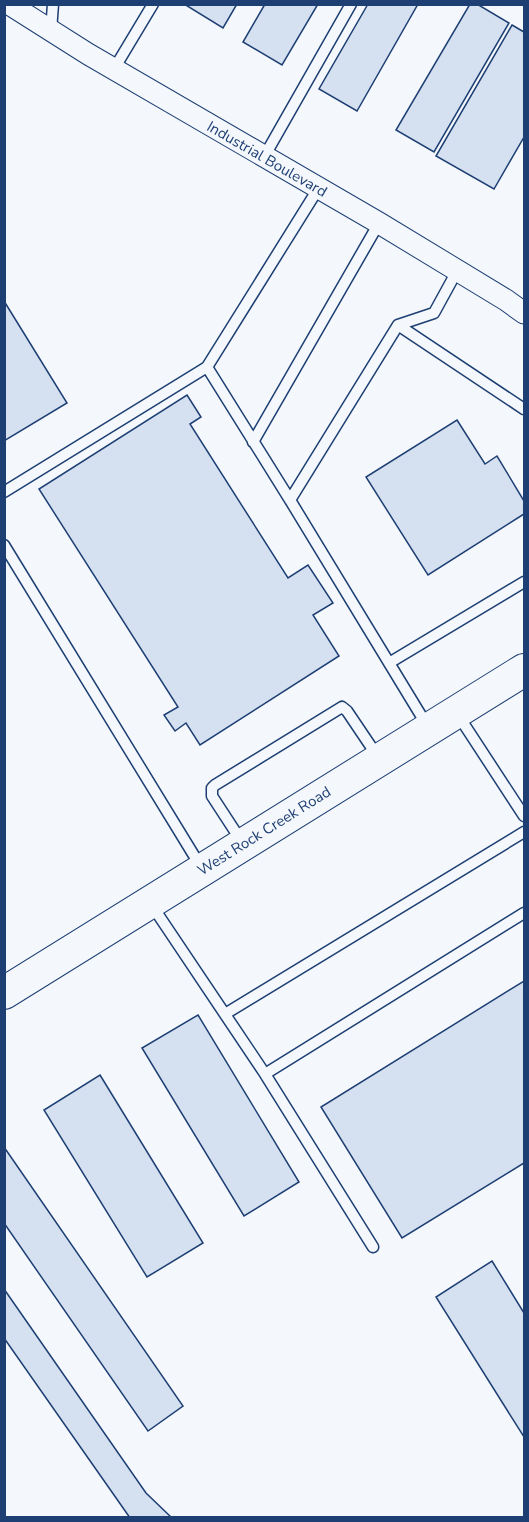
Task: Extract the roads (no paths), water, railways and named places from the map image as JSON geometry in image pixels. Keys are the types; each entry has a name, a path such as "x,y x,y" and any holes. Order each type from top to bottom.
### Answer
{"main road":[{"name":"West Rock Creek Road","path":"4,993 525,670"}],"street":[{"name":"Industrial Boulevard","path":"9,4 114,69 379,224 525,313"}],"lane":[{"path":"51,31 53,4"},
{"path":"114,69 153,4"},
{"path":"264,157 351,4"},
{"path":"4,492 207,367 318,189"},
{"path":"253,442 379,224"},
{"path":"290,500 398,325 434,313 457,271"},
{"path":"398,325 525,409"},
{"path":"207,367 429,729"},
{"path":"4,545 202,870"},
{"path":"389,663 525,582"},
{"path":"243,844 212,796 212,788 342,707 380,760"},
{"path":"456,712 525,816"},
{"path":"225,1014 525,832"},
{"path":"150,903 265,1074 373,1247"},
{"path":"265,1074 525,913"}]}
